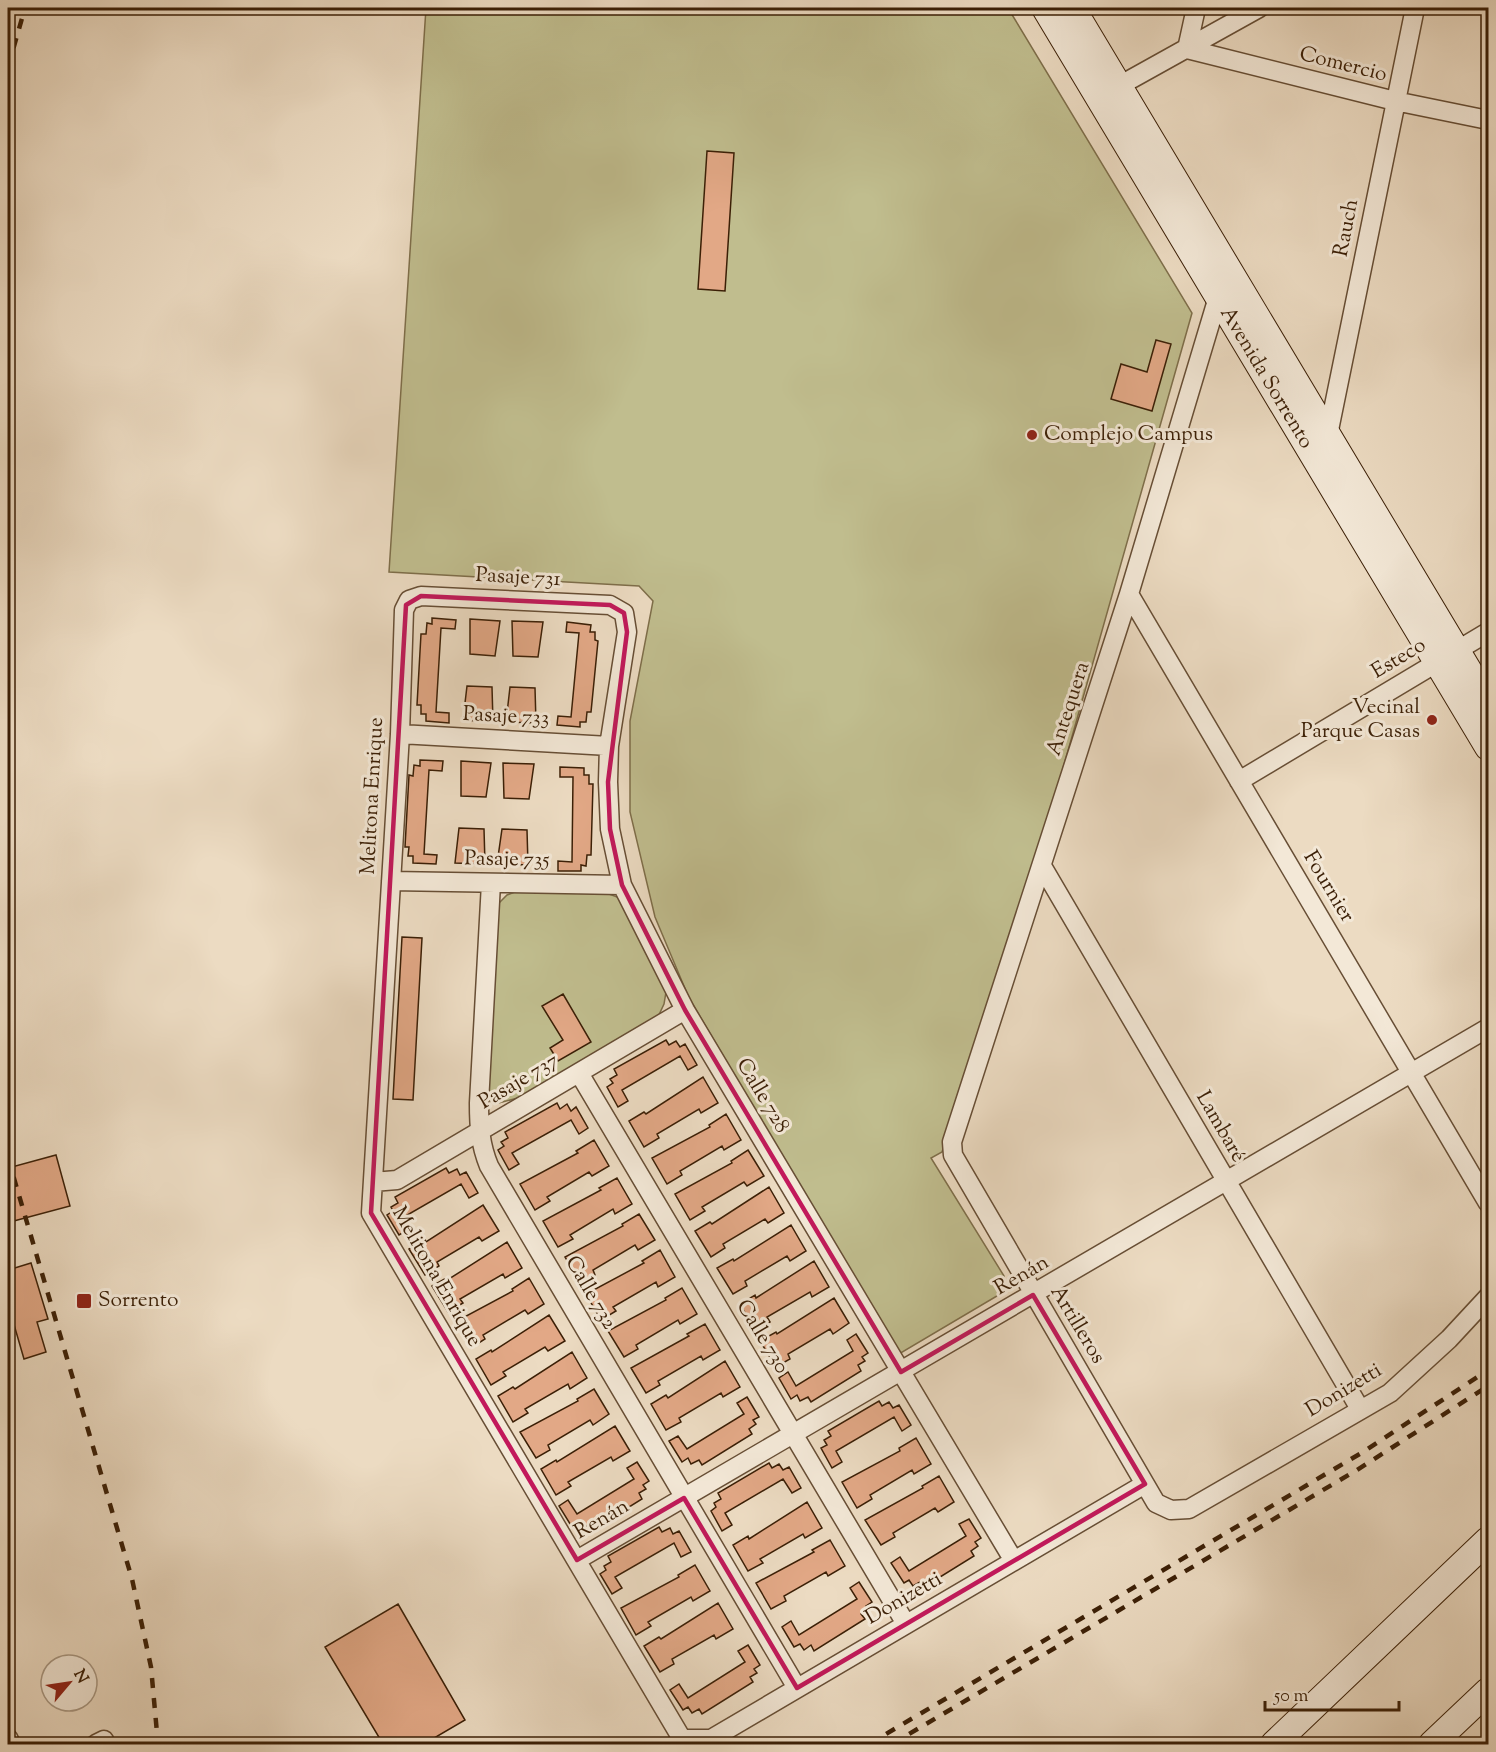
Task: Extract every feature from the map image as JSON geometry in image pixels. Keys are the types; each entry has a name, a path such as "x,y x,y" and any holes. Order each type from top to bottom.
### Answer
{"main road":[{"name":"Avenida Sorrento","path":"1045,8 1109,91 1447,656 1488,747"},
{"name":"Avenida Sorrento","path":"1072,8 1109,91"},
{"name":"Avenida Sorrento","path":"1447,656 1488,703"},
{"path":"1274,1744 1488,1540"},
{"path":"1432,1744 1488,1691"}],"street":[{"path":"1187,49 1196,8"},
{"path":"1109,91 1258,8"},
{"name":"Rauch","path":"1318,442 1415,8"},
{"name":"Comercio","path":"1187,49 1395,101 1488,120"},
{"name":"Antequera","path":"953,1155 952,1142 1228,290"},
{"name":"Fournier","path":"1129,594 1488,1203"},
{"name":"Pasaje 731","path":"409,600 421,596 610,605 624,613"},
{"name":"Melitona Enrique","path":"409,600 404,610 371,1213 682,1739"},
{"name":"Calle 728","path":"624,613 627,632 609,746 610,829 622,885 685,1010 1014,1561"},
{"name":"Esteco","path":"1239,781 1488,632"},
{"name":"Pasaje 733","path":"399,734 609,746"},
{"name":"Lambaré","path":"1042,866 1360,1409"},
{"name":"Pasaje 735","path":"391,880 622,885"},
{"name":"Calle 732","path":"491,883 479,1133 489,1166 797,1688"},
{"name":"Pasaje 737","path":"373,1182 397,1180 685,1010"},
{"name":"Renán","path":"577,1560 1488,1028"},
{"name":"Calle 730","path":"579,1072 906,1624"},
{"name":"Artilleros","path":"953,1155 1156,1503 1171,1510"},
{"name":"Donizetti","path":"1171,1510 1189,1509 1390,1393 1449,1339 1488,1297"},
{"name":"Donizetti","path":"682,1739 711,1739 1145,1484"},
{"path":"8,1738 11,1744"}],"highlighted area":[{"path":"421,596 610,605 624,613 627,632 608,782 610,829 622,885 685,1010 901,1372 1033,1295 1145,1484 797,1688 684,1498 577,1560 371,1213 406,605"}],"shaded area":[{"path":"426,8 1008,8 1192,313 1041,846 942,1152 931,1158 1004,1276 1002,1293 899,1354 689,998 655,917 630,812 630,721 653,601 639,586 389,572"},
{"path":"520,890 609,894 620,898 666,992 664,1004 657,1019 518,1098 495,1104 490,1101 487,1092 497,905 507,895"}],"building":[{"path":"707,151 734,153 725,291 698,289"},
{"path":"1156,340 1171,344 1152,411 1111,399 1121,364 1147,372"},
{"path":"432,618 456,620 455,629 441,628 436,712 449,713 449,723 426,721 426,714 421,714 421,705 417,705 421,634 426,634 427,623 432,624"},
{"path":"470,619 500,621 495,656 470,654"},
{"path":"512,621 543,622 538,657 513,656"},
{"path":"567,622 591,625 590,632 595,632 595,640 598,641 591,712 587,712 586,722 580,722 580,727 557,725 558,716 571,717 579,633 566,632"},
{"path":"467,686 492,687 493,722 463,720"},
{"path":"510,687 535,688 536,723 506,722"},
{"path":"420,760 443,761 442,771 429,770 424,854 437,855 436,864 413,863 413,856 408,856 409,847 405,847 409,775 413,776 414,765 420,766"},
{"path":"461,761 491,763 486,797 461,796"},
{"path":"503,763 534,764 529,799 504,798"},
{"path":"560,767 584,768 584,775 589,775 589,784 593,784 591,855 587,855 586,866 581,865 581,871 558,871 558,861 572,862 573,777 560,777"},
{"path":"459,828 484,829 485,864 455,863"},
{"path":"502,829 527,830 528,865 497,864"},
{"path":"402,937 422,938 413,1100 393,1099"},
{"path":"563,994 591,1042 558,1061 550,1048 563,1040 542,1006"},
{"path":"666,1040 669,1045 676,1041 680,1047 685,1044 697,1065 688,1070 680,1056 622,1090 628,1101 618,1107 607,1087 613,1083 610,1079 617,1075 614,1069"},
{"path":"703,1077 718,1103 701,1113 699,1109 657,1134 659,1138 644,1147 629,1121 644,1112 646,1114"},
{"path":"557,1103 560,1109 567,1104 571,1111 576,1107 588,1128 579,1134 571,1120 512,1153 519,1164 509,1170 498,1150 504,1146 501,1142 508,1138 505,1132"},
{"path":"726,1114 741,1140 724,1150 722,1146 680,1171 682,1175 667,1184 652,1158 710,1127 709,1125"},
{"path":"594,1140 609,1166 592,1176 589,1172 547,1197 550,1201 535,1210 520,1184 578,1153 576,1151"},
{"path":"748,1150 764,1176 747,1186 744,1182 702,1207 705,1211 690,1220 675,1194 732,1163 731,1161"},
{"path":"56,1155 70,1206 10,1222 8,1168"},
{"path":"446,1168 449,1173 457,1169 460,1175 466,1172 478,1193 469,1198 461,1184 402,1218 409,1229 399,1235 387,1215 393,1211 391,1207 398,1203 395,1197"},
{"path":"617,1178 632,1204 615,1214 613,1209 570,1235 573,1239 558,1247 543,1221 601,1190 599,1188"},
{"path":"769,1187 784,1213 768,1223 765,1219 723,1244 725,1248 711,1257 695,1231 710,1222 712,1224"},
{"path":"483,1205 499,1231 482,1241 479,1237 437,1262 439,1266 425,1275 409,1249 425,1240 426,1242"},
{"path":"639,1214 655,1240 638,1250 635,1245 593,1270 595,1275 581,1283 565,1257 623,1226 622,1224"},
{"path":"791,1225 806,1251 790,1261 787,1256 745,1281 747,1286 733,1294 717,1268 733,1259 734,1261"},
{"path":"507,1242 522,1268 505,1278 503,1274 460,1299 463,1303 448,1312 432,1286 448,1277 449,1279"},
{"path":"660,1250 675,1277 658,1287 656,1282 613,1307 616,1311 601,1320 586,1294 644,1263 642,1261"},
{"path":"814,1261 829,1287 812,1297 810,1292 767,1317 770,1322 755,1330 740,1304 755,1295 756,1298"},
{"path":"31,1263 48,1319 37,1322 46,1352 24,1359 8,1304 8,1270"},
{"path":"529,1278 544,1304 528,1314 525,1310 483,1335 485,1339 471,1348 455,1322 513,1291 512,1289"},
{"path":"682,1288 697,1314 680,1324 678,1320 636,1345 638,1349 624,1357 608,1331 666,1300 665,1298"},
{"path":"834,1298 849,1323 833,1334 830,1329 788,1354 790,1359 776,1367 760,1341 776,1332 777,1334"},
{"path":"549,1315 565,1341 548,1351 545,1347 503,1372 506,1376 491,1385 476,1359 491,1350 492,1352"},
{"path":"705,1324 720,1350 703,1360 701,1356 658,1381 660,1385 646,1393 631,1368 689,1336 687,1334"},
{"path":"856,1334 868,1353 862,1357 865,1361 858,1365 861,1371 811,1402 808,1397 800,1401 797,1395 791,1399 779,1378 788,1372 796,1386 853,1351 847,1340"},
{"path":"572,1352 587,1378 570,1389 568,1384 525,1409 528,1413 513,1422 498,1396 513,1387 515,1389"},
{"path":"725,1361 740,1387 723,1397 721,1393 679,1418 681,1422 666,1430 651,1404 666,1395 668,1398"},
{"path":"594,1389 609,1414 593,1425 590,1420 548,1445 550,1450 536,1458 520,1432 578,1401 577,1399"},
{"path":"747,1397 759,1417 753,1420 756,1424 749,1429 752,1434 702,1465 699,1460 691,1464 688,1458 682,1462 669,1441 678,1436 687,1449 744,1414 737,1403"},
{"path":"879,1401 882,1406 889,1402 893,1408 899,1405 911,1425 902,1431 894,1417 836,1451 842,1462 832,1468 821,1448 827,1445 824,1440 831,1436 828,1431"},
{"path":"615,1426 630,1451 613,1461 611,1457 568,1482 571,1486 556,1495 541,1469 556,1460 557,1462"},
{"path":"916,1438 931,1464 914,1474 912,1470 870,1495 872,1499 857,1508 842,1482 900,1451 899,1448"},
{"path":"637,1462 649,1481 643,1485 646,1489 639,1493 642,1499 592,1530 588,1525 581,1529 577,1523 572,1527 559,1506 568,1500 577,1514 634,1479 627,1468"},
{"path":"769,1463 772,1468 779,1464 783,1470 789,1467 801,1488 792,1493 783,1479 725,1513 732,1525 722,1531 711,1511 716,1507 714,1503 721,1499 718,1493"},
{"path":"939,1476 954,1502 938,1512 935,1508 893,1533 895,1537 881,1545 865,1520 923,1488 922,1486"},
{"path":"807,1502 822,1528 805,1538 803,1534 760,1559 763,1563 748,1571 733,1545 748,1536 749,1539"},
{"path":"969,1519 981,1538 975,1542 978,1546 971,1551 974,1556 924,1587 920,1582 913,1586 909,1580 904,1583 891,1563 900,1557 909,1571 966,1536 959,1524"},
{"path":"659,1527 662,1532 670,1528 673,1534 679,1531 691,1552 681,1557 674,1543 615,1577 622,1588 612,1594 600,1574 606,1570 604,1566 611,1562 608,1556"},
{"path":"830,1540 845,1566 828,1576 826,1572 784,1596 786,1601 771,1609 756,1583 814,1552 812,1550"},
{"path":"695,1565 710,1591 693,1601 691,1597 648,1622 651,1626 636,1635 621,1608 679,1577 678,1575"},
{"path":"859,1582 872,1602 866,1606 868,1610 861,1614 865,1619 814,1651 811,1645 804,1650 800,1644 794,1647 782,1627 791,1621 799,1635 857,1599 850,1588"},
{"path":"718,1603 733,1629 716,1639 714,1635 672,1659 674,1664 660,1672 644,1646 659,1637 661,1639"},
{"path":"398,1604 465,1720 424,1744 383,1744 325,1647"},
{"path":"748,1645 760,1665 754,1669 757,1673 750,1677 753,1682 702,1714 699,1709 692,1713 688,1707 683,1710 670,1690 679,1684 688,1698 745,1662 738,1651"}],"railway":[{"path":"8,67 25,8"},
{"path":"8,1158 132,1579 151,1667 158,1744"},
{"path":"869,1744 1363,1452 1488,1370"},
{"path":"892,1744 1357,1470 1488,1386"}],"place":[{"name":"Complejo Campus","path":"1032,435"},
{"name":"Vecinal Parque Casas","path":"1432,720"},
{"name":"Sorrento","path":"84,1301"}]}
